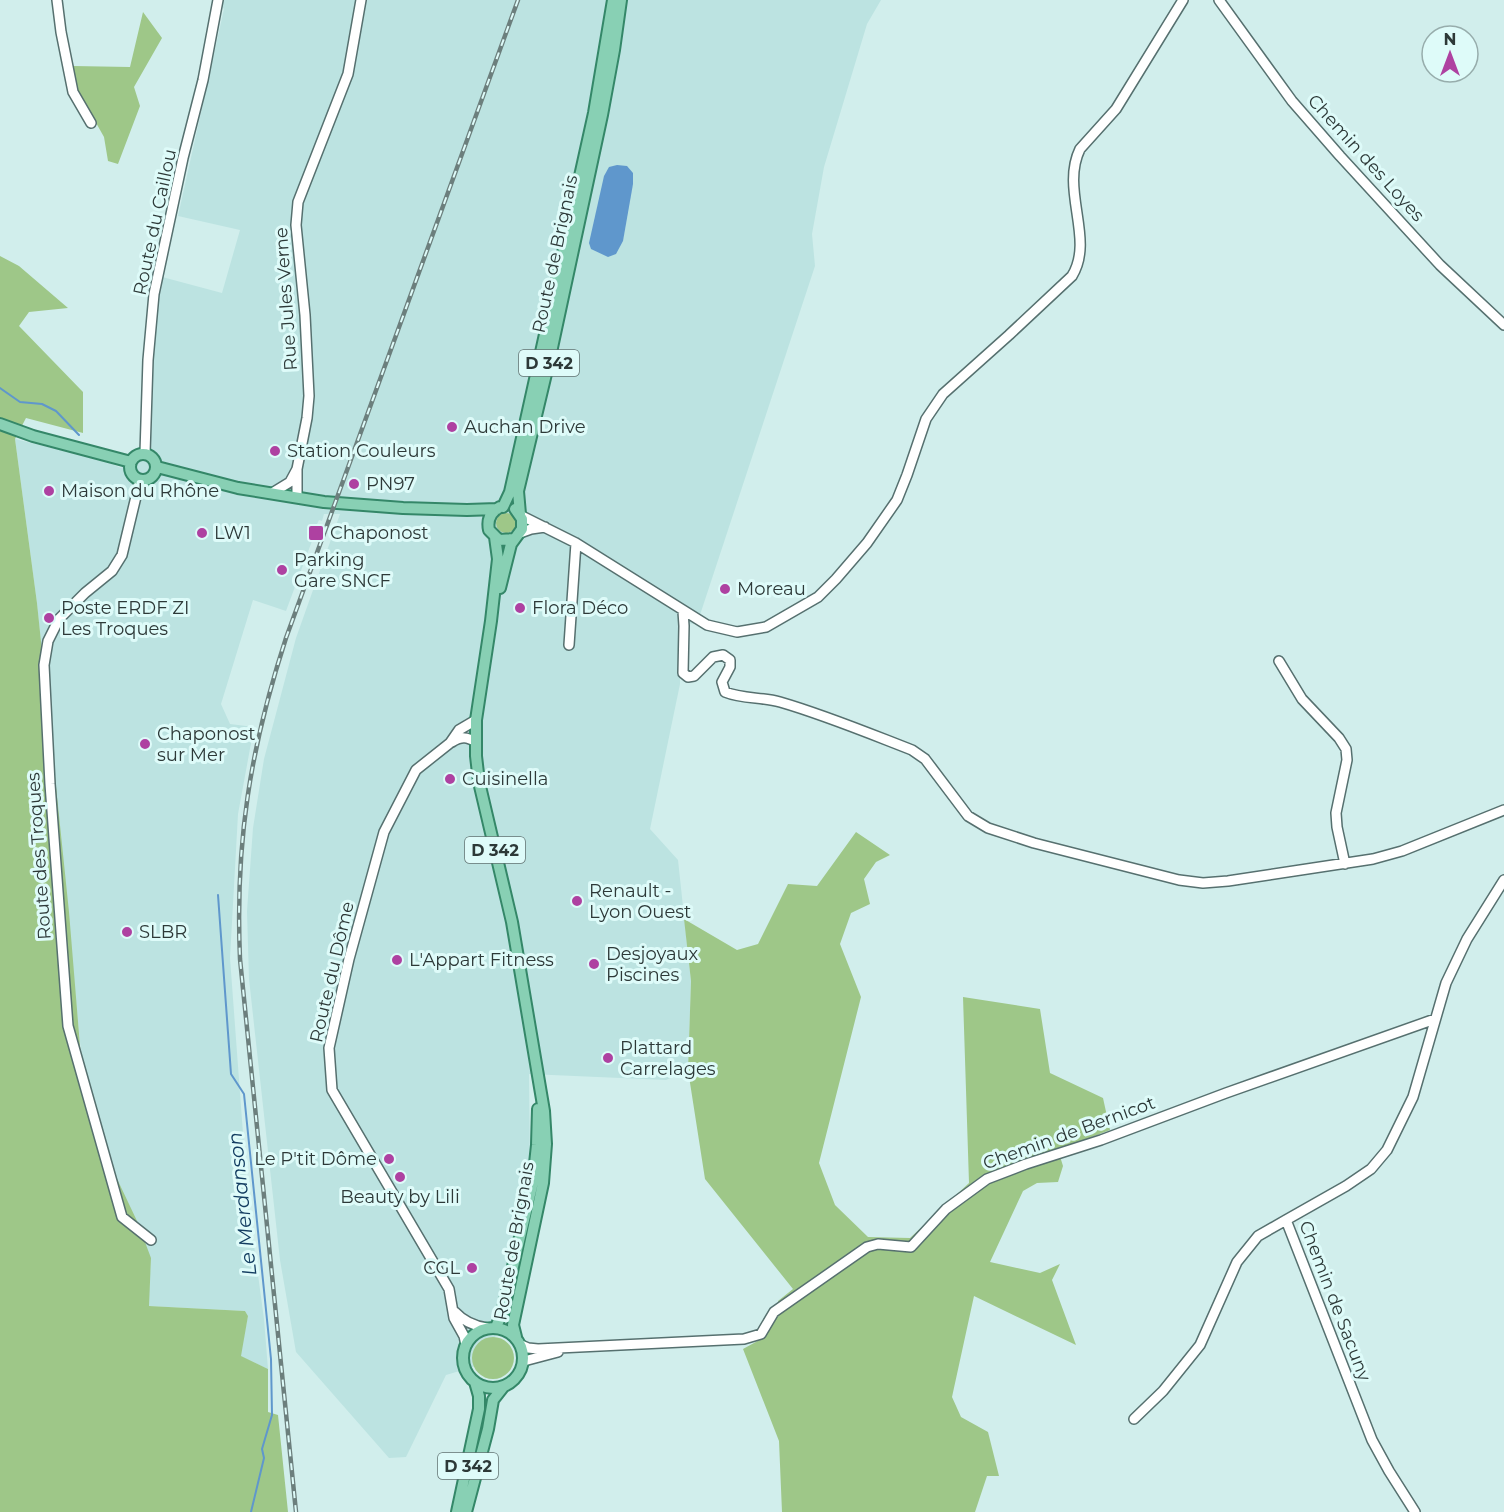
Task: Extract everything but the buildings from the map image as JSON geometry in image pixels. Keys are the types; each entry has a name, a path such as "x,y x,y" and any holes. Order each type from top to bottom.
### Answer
{"main road":[{"name":"Route de Brignais","path":"500,508 510,492 568,235 599,91 613,0"},
{"name":"Route de Brignais","path":"520,514 518,491 550,357 602,115 621,0"},
{"path":"0,424 24,433 130,462"},
{"path":"157,467 152,477 140,480 132,475 130,462 136,455 145,453 152,457 157,467 238,488 297,497 372,506 467,510 512,508 520,514 523,524 517,536 504,541 495,537 488,525 467,510"},
{"path":"238,488 249,494 310,507 343,509 372,506"},
{"path":"488,525 491,514 500,508"},
{"name":"Route de Brignais","path":"491,621 517,536"},
{"name":"Route de Brignais","path":"495,537 498,558 476,720 479,782 512,922 544,1111 546,1144 543,1183 513,1325 518,1341"},
{"name":"Route de Brignais","path":"491,1328 502,1313 533,1182 537,1144 538,1078"},
{"path":"491,1328 503,1329 518,1341 524,1361 521,1371 515,1379 504,1386 488,1388 475,1382 467,1373 463,1354 471,1337 491,1328"},
{"name":"D 342","path":"457,1512 479,1409 479,1395 475,1382"},
{"name":"D 342","path":"466,1512 488,1429 493,1400 504,1386"}],"street":[{"path":"57,0 60,32 73,92 91,123"},
{"name":"Route du Caillou","path":"145,453 154,294 183,158 203,80 218,0"},
{"name":"Rue Jules Verne","path":"297,497 297,469 309,396 305,315 296,225 298,202 348,74 361,0"},
{"path":"520,514 576,543 707,625 737,632 766,627 818,597 867,543 897,500 926,419 943,394 1072,276 1080,249 1074,187 1080,149 1119,103 1183,0"},
{"name":"Chemin des Loyes","path":"1219,0 1292,101 1312,124 1440,265 1504,325"},
{"path":"272,493 290,482 297,469"},
{"name":"Route des Troques","path":"140,480 122,555 112,571 59,619 48,641 44,665 68,1026 122,1217 151,1240"},
{"path":"517,536 531,529 544,527"},
{"path":"569,645 576,543"},
{"path":"683,611 683,673 688,677 694,676 713,657 723,655 730,660 730,667 722,682 725,692 733,695 764,697 814,712 912,750 925,759 968,816 988,828 1034,843 1179,880 1203,883 1373,860 1504,810"},
{"path":"1279,661 1302,699 1339,738 1346,749 1347,760 1336,813 1345,864"},
{"name":"Route du Dôme","path":"466,1345 465,1336 454,1318 449,1289 332,1090 329,1048 349,959 384,832 416,771 450,743 459,730 476,720"},
{"path":"450,743 460,737 476,742"},
{"name":"Chemin de Sacuny","path":"1415,1512 1389,1471 1368,1431 1286,1220 1371,1169 1387,1150 1413,1096 1446,983 1467,939 1504,880"},
{"name":"Chemin de Bernicot","path":"518,1341 528,1348 538,1349 744,1340 761,1334 774,1312 867,1246 878,1244 911,1247 946,1209 987,1179 1101,1140 1435,1018"},
{"path":"1134,1419 1163,1391 1200,1345 1237,1262 1258,1236 1286,1220"},
{"path":"453,1309 464,1321 474,1326 491,1328"},
{"name":"Chemin de Bernicot","path":"524,1361 578,1347"}],"shaded area":[{"path":"218,0 881,0 867,24 824,167 812,234 815,266 697,624 680,623 680,684 650,829 678,860 691,981 688,1070 666,1080 529,1074 530,1170 499,1298 493,1361 446,1375 406,1457 389,1458 296,1352 280,1260 249,979 247,911 253,828 264,759 296,638 340,514 324,514 322,521 319,520 316,526 314,525 309,539 312,541 286,611 253,600 221,704 230,724 254,727 238,814 230,958 248,1201 264,1319 268,1369 240,1356 248,1316 245,1311 148,1306 151,1258 118,1227 88,1096 80,1042 37,603 15,439 105,461 121,468 150,442 151,274 222,293 240,230 178,216 224,9"}],"green space":[{"path":"143,12 162,38 134,87 140,106 118,164 108,161 104,137 77,89 73,66 130,67"},
{"path":"0,256 19,266 68,308 29,312 19,326 83,392 83,433 26,418 15,439 37,603 69,912 83,1082 92,1126 137,1221 151,1258 149,1306 245,1311 248,1316 241,1356 268,1369 268,1412 278,1415 288,1512 0,1512"},
{"path":"506,513 513,516 516,523 513,530 506,533 499,530 496,523 499,516"},
{"path":"856,832 890,855 876,862 864,879 870,904 851,913 840,944 861,997 819,1163 835,1205 868,1237 910,1238 969,1183 963,997 1040,1009 1050,1073 1103,1098 1110,1130 1058,1150 1063,1166 1058,1182 1037,1183 1023,1191 990,1262 1040,1273 1060,1264 1052,1280 1076,1345 974,1296 952,1397 961,1417 988,1432 999,1476 987,1476 975,1512 782,1512 779,1441 743,1349 763,1338 778,1316 778,1301 793,1289 705,1179 688,1070 691,981 684,919 737,950 758,944 788,884 817,886"},
{"path":"493,1337 508,1343 514,1358 508,1373 493,1379 478,1373 472,1358 478,1343"}],"water":[{"path":"627,166 633,173 633,184 623,241 616,254 608,257 591,249 589,243 604,176 609,167"}],"waterway":[{"path":"0,388 20,402 42,404 56,411 79,435"},
{"name":"Le Merdanson","path":"218,895 231,1074 244,1094 271,1359 272,1415 262,1449 264,1458 251,1512"}],"railway":[{"path":"296,1512 240,959 240,876 248,797 263,719 286,638 518,0"}],"place":[{"name":"Auchan Drive","path":"452,427"},
{"name":"Station Couleurs","path":"275,451"},
{"name":"PN97","path":"354,484"},
{"name":"Maison du Rhône","path":"49,491"},
{"name":"LW1","path":"202,533"},
{"name":"Chaponost","path":"316,533"},
{"name":"Parking Gare SNCF","path":"282,570"},
{"name":"Moreau","path":"725,589"},
{"name":"Flora Déco","path":"520,608"},
{"name":"Poste ERDF ZI Les Troques","path":"49,618"},
{"name":"Chaponost sur Mer","path":"145,744"},
{"name":"Cuisinella","path":"450,779"},
{"name":"Renault - Lyon Ouest","path":"577,901"},
{"name":"SLBR","path":"127,932"},
{"name":"L'Appart Fitness","path":"397,960"},
{"name":"Desjoyaux Piscines","path":"594,964"},
{"name":"Plattard Carrelages","path":"608,1058"},
{"name":"Le P'tit Dôme","path":"389,1159"},
{"name":"Beauty by Lili","path":"400,1177"},
{"name":"CGL","path":"472,1268"}]}
